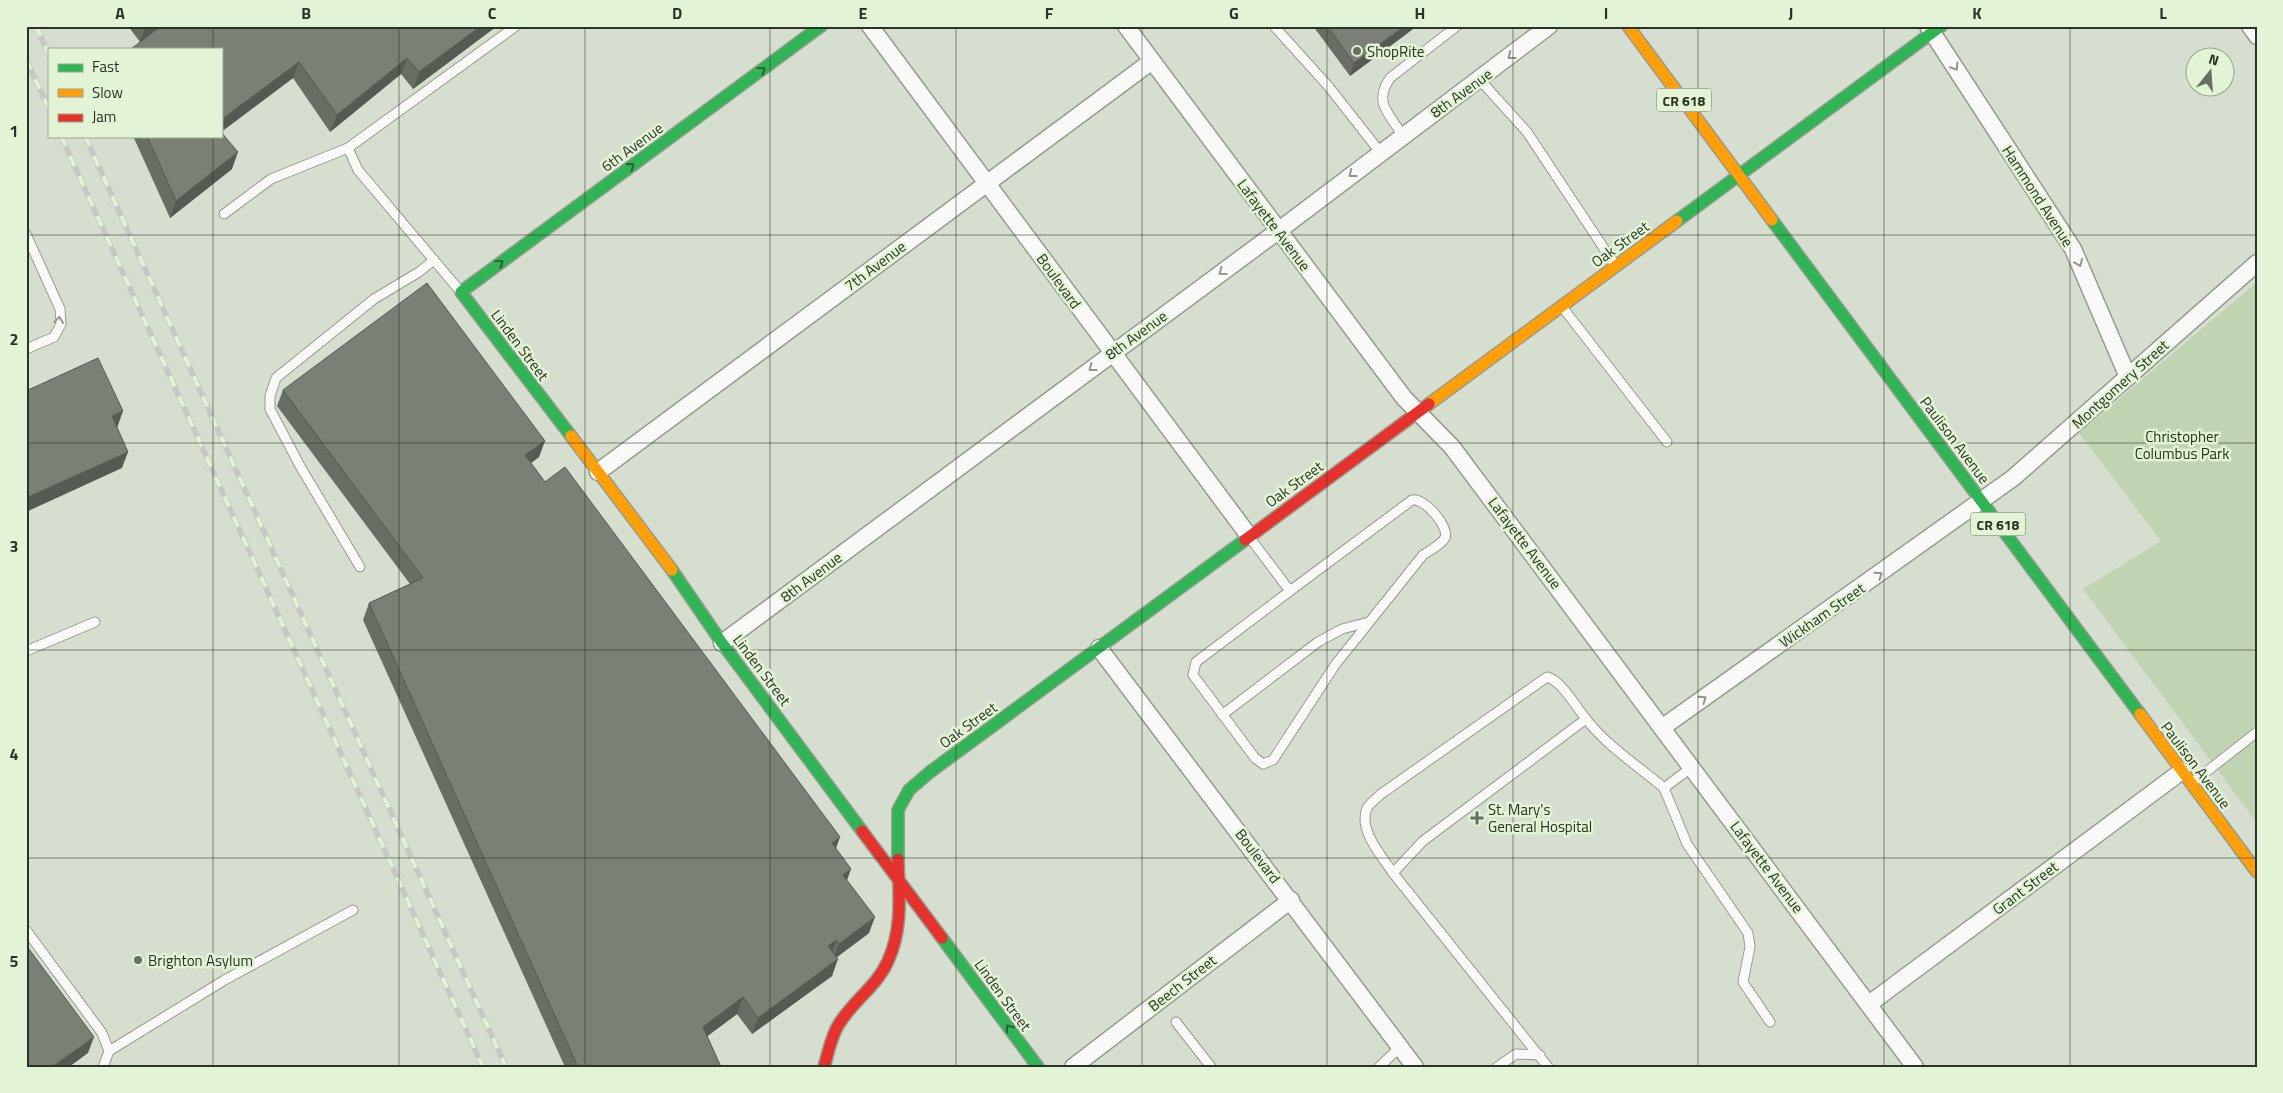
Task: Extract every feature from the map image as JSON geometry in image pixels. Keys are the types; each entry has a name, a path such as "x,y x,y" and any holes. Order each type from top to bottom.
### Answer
{"street":[{"name":"6th Avenue","path":"461,292 821,26"},
{"name":"Boulevard","path":"870,26 1249,536"},
{"name":"Lafayette Avenue","path":"1126,26 1404,398 1452,447 1915,1067"},
{"name":"8th Avenue","path":"722,643 1278,231 1549,26"},
{"name":"Paulison Avenue","path":"1628,26 2257,872"},
{"path":"2250,26 2257,36"},
{"name":"Oak Street","path":"824,1067 838,1024 868,992 888,962 899,929 898,810 909,790 930,772 1419,412 1934,28"},
{"name":"Hammond Avenue","path":"1934,28 2073,249 2128,377"},
{"name":"7th Avenue","path":"598,472 1152,61"},
{"name":"Montgomery Street","path":"1982,502 2013,478 2257,262"},
{"name":"Linden Street","path":"461,292 669,565 722,643 1038,1067"},
{"name":"Wickham Street","path":"1663,728 1982,502"},
{"name":"Boulevard","path":"1100,648 1415,1067"},
{"name":"Grant Street","path":"1869,1004 2186,778"},
{"name":"Beech Street","path":"1073,1067 1291,900"}],"lane":[{"path":"224,214 271,179 348,148 516,26"},
{"path":"1274,26 1329,87 1380,152"},
{"path":"1403,136 1381,102 1382,90 1390,78 1457,26"},
{"path":"1480,80 1527,132 1615,265"},
{"path":"348,148 358,170 461,292"},
{"path":"26,234 60,309 61,324 54,337 26,350"},
{"path":"360,567 300,466 270,408 270,396 276,378 374,299 419,272 434,260"},
{"path":"1561,305 1667,442"},
{"path":"1416,499 1420,500 1440,521 1446,534 1444,539 1423,554 1369,622 1335,665 1273,760 1264,764 1255,758 1193,675 1196,662 1290,591 1408,502 1416,499"},
{"path":"1249,536 1290,591"},
{"path":"26,651 95,622"},
{"path":"1222,715 1318,642 1342,629 1369,622"},
{"path":"1548,1067 1540,1054 1393,873 1371,839 1364,821 1368,806 1381,794 1547,677 1558,682 1586,719 1618,753 1639,767 1664,788 1687,844 1748,933 1750,946 1743,982 1770,1022"},
{"path":"1393,873 1423,841 1586,719"},
{"path":"2186,778 2257,732"},
{"path":"1664,788 1692,767"},
{"path":"103,1067 109,1051 223,981 354,910"},
{"path":"26,930 102,1033 109,1051"},
{"path":"1176,1022 1211,1067"},
{"path":"1379,1067 1400,1047"},
{"path":"1497,1067 1516,1054 1540,1054"},
{"path":"1540,1054 1540,1067"}],"green space":[{"name":"Christopher Columbus Park","path":"2257,282 2257,823 2083,589 2161,541 2079,433"}],"building":[{"path":"161,26 481,26 419,72 407,58 337,115 299,62 222,119 222,48 132,48"},
{"path":"1327,26 1405,26 1354,63"},
{"path":"222,133 238,152 176,201 148,138 222,138"},
{"path":"427,283 545,441 525,455 545,482 565,467 840,837 832,843 851,869 843,875 875,917 839,944 836,940 828,946 838,959 758,1018 743,997 703,1027 721,1067 578,1067 369,603 423,578 283,390"},
{"path":"98,358 123,411 112,416 128,452 26,498 26,391"},
{"path":"26,945 94,1037 52,1067 26,1067"}],"railway":[{"path":"36,26 48,53"},
{"path":"26,59 48,107"},
{"path":"62,138 483,1067"},
{"path":"86,138 506,1067"}],"traffic: fast":[{"path":"571,436 461,292 821,26"},
{"path":"1677,221 1941,26"},
{"path":"1772,220 2140,714"},
{"path":"898,859 898,810 909,790 930,772 1245,540"},
{"path":"672,570 722,643 862,831"},
{"path":"942,938 1038,1067"}],"traffic: slow":[{"path":"1628,26 1772,220"},
{"path":"1429,404 1677,221"},
{"path":"571,436 672,570"},
{"path":"2140,714 2257,872"}],"traffic: jam":[{"path":"1245,540 1429,404"},
{"path":"862,831 942,938"},
{"path":"824,1067 836,1029 851,1008 878,978 893,949 899,911 898,859"}],"place":[{"name":"ShopRite","path":"1357,51"},
{"name":"St. Mary's General Hospital","path":"1477,818"},
{"name":"Brighton Asylum","path":"138,960"}]}
